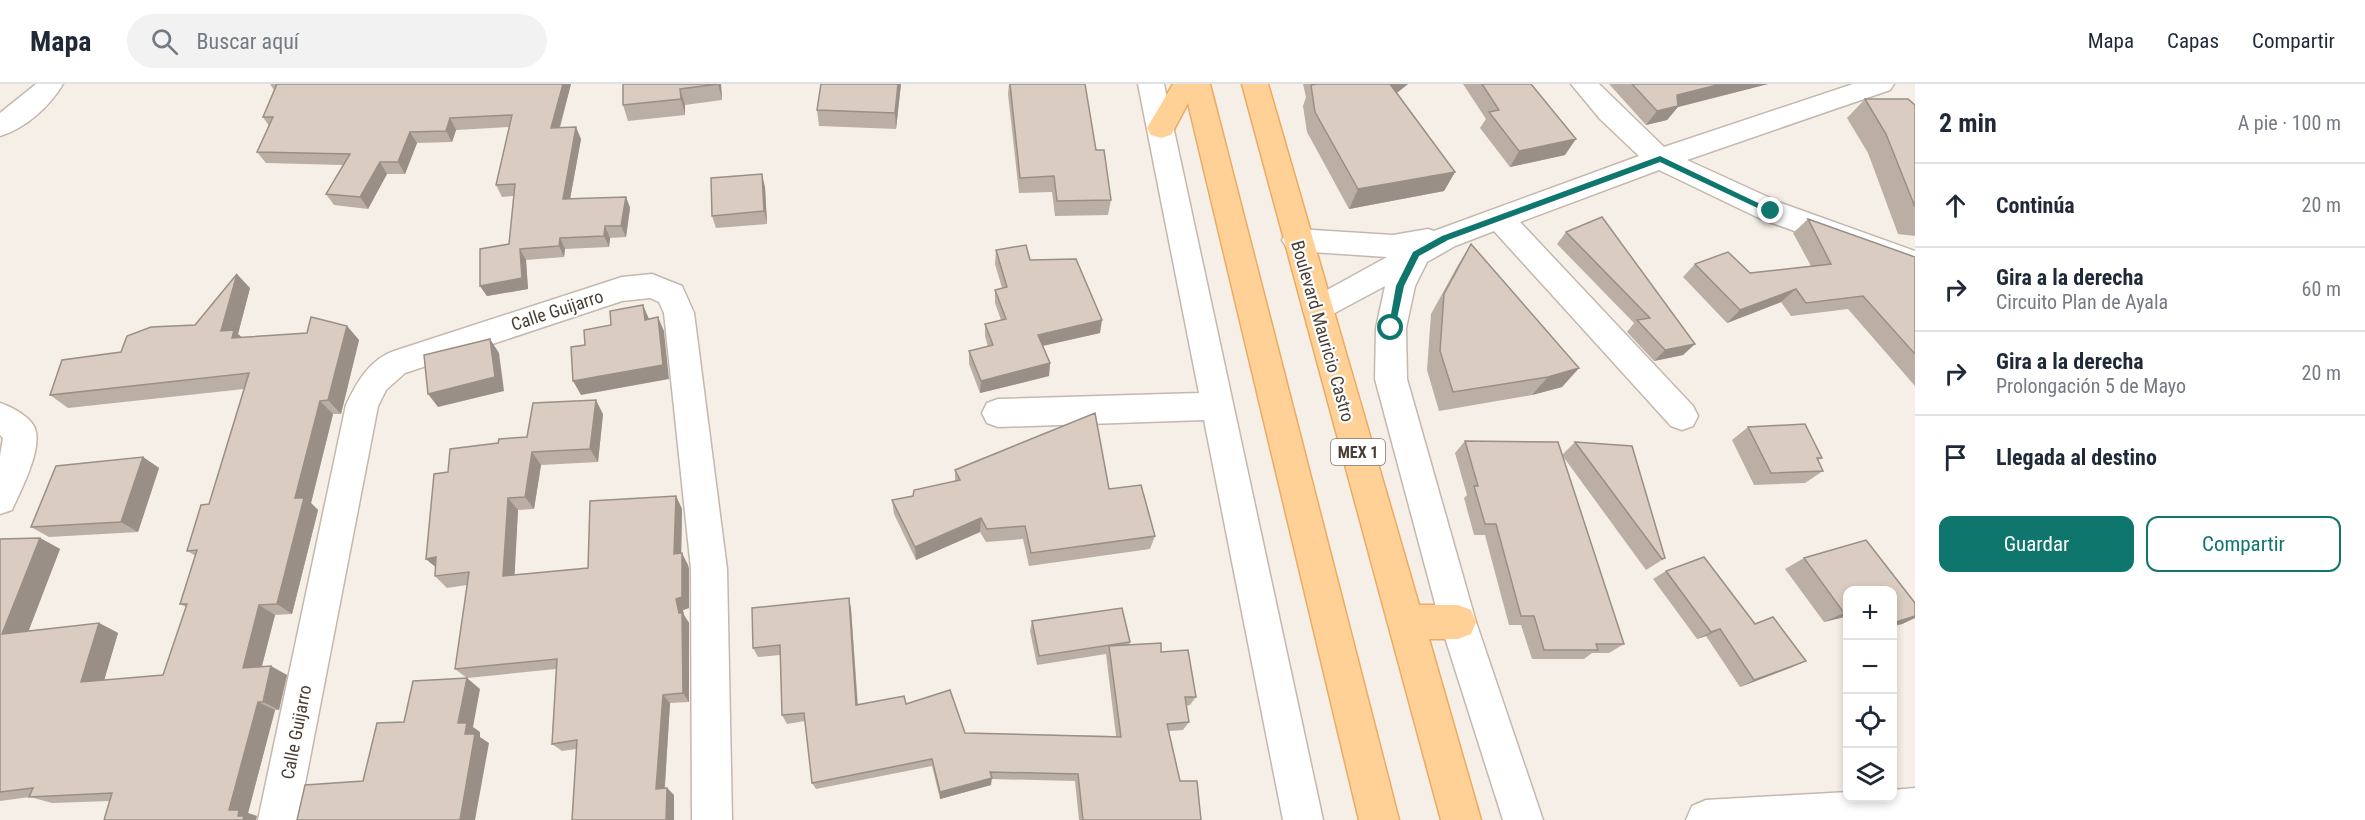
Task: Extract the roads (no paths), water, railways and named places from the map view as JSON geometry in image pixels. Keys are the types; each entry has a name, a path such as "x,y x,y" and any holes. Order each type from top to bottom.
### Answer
{"main road":[{"path":"1161,129 1185,84"},
{"path":"1197,84 1379,820"},
{"name":"Boulevard Mauricio Castro","path":"1255,84 1461,820"},
{"path":"1407,622 1458,622"}],"street":[{"path":"0,126 45,93 50,84"},
{"path":"1151,84 1303,820"},
{"path":"1584,84 1609,112 1660,159 1771,211 1915,263"},
{"path":"1318,310 1430,246 1660,159 1881,84"},
{"path":"1500,219 1682,416"},
{"path":"1297,240 1430,246"},
{"path":"1430,246 1400,286 1391,328 1390,379 1458,622 1523,820"},
{"name":"Calle Guijarro","path":"278,820 362,405 375,381 394,364 622,289 652,286 670,294 680,313 709,569 712,820"},
{"path":"998,413 1217,406"},
{"path":"0,417 20,432 16,460 0,499"},
{"path":"1706,820 1915,808"}]}
